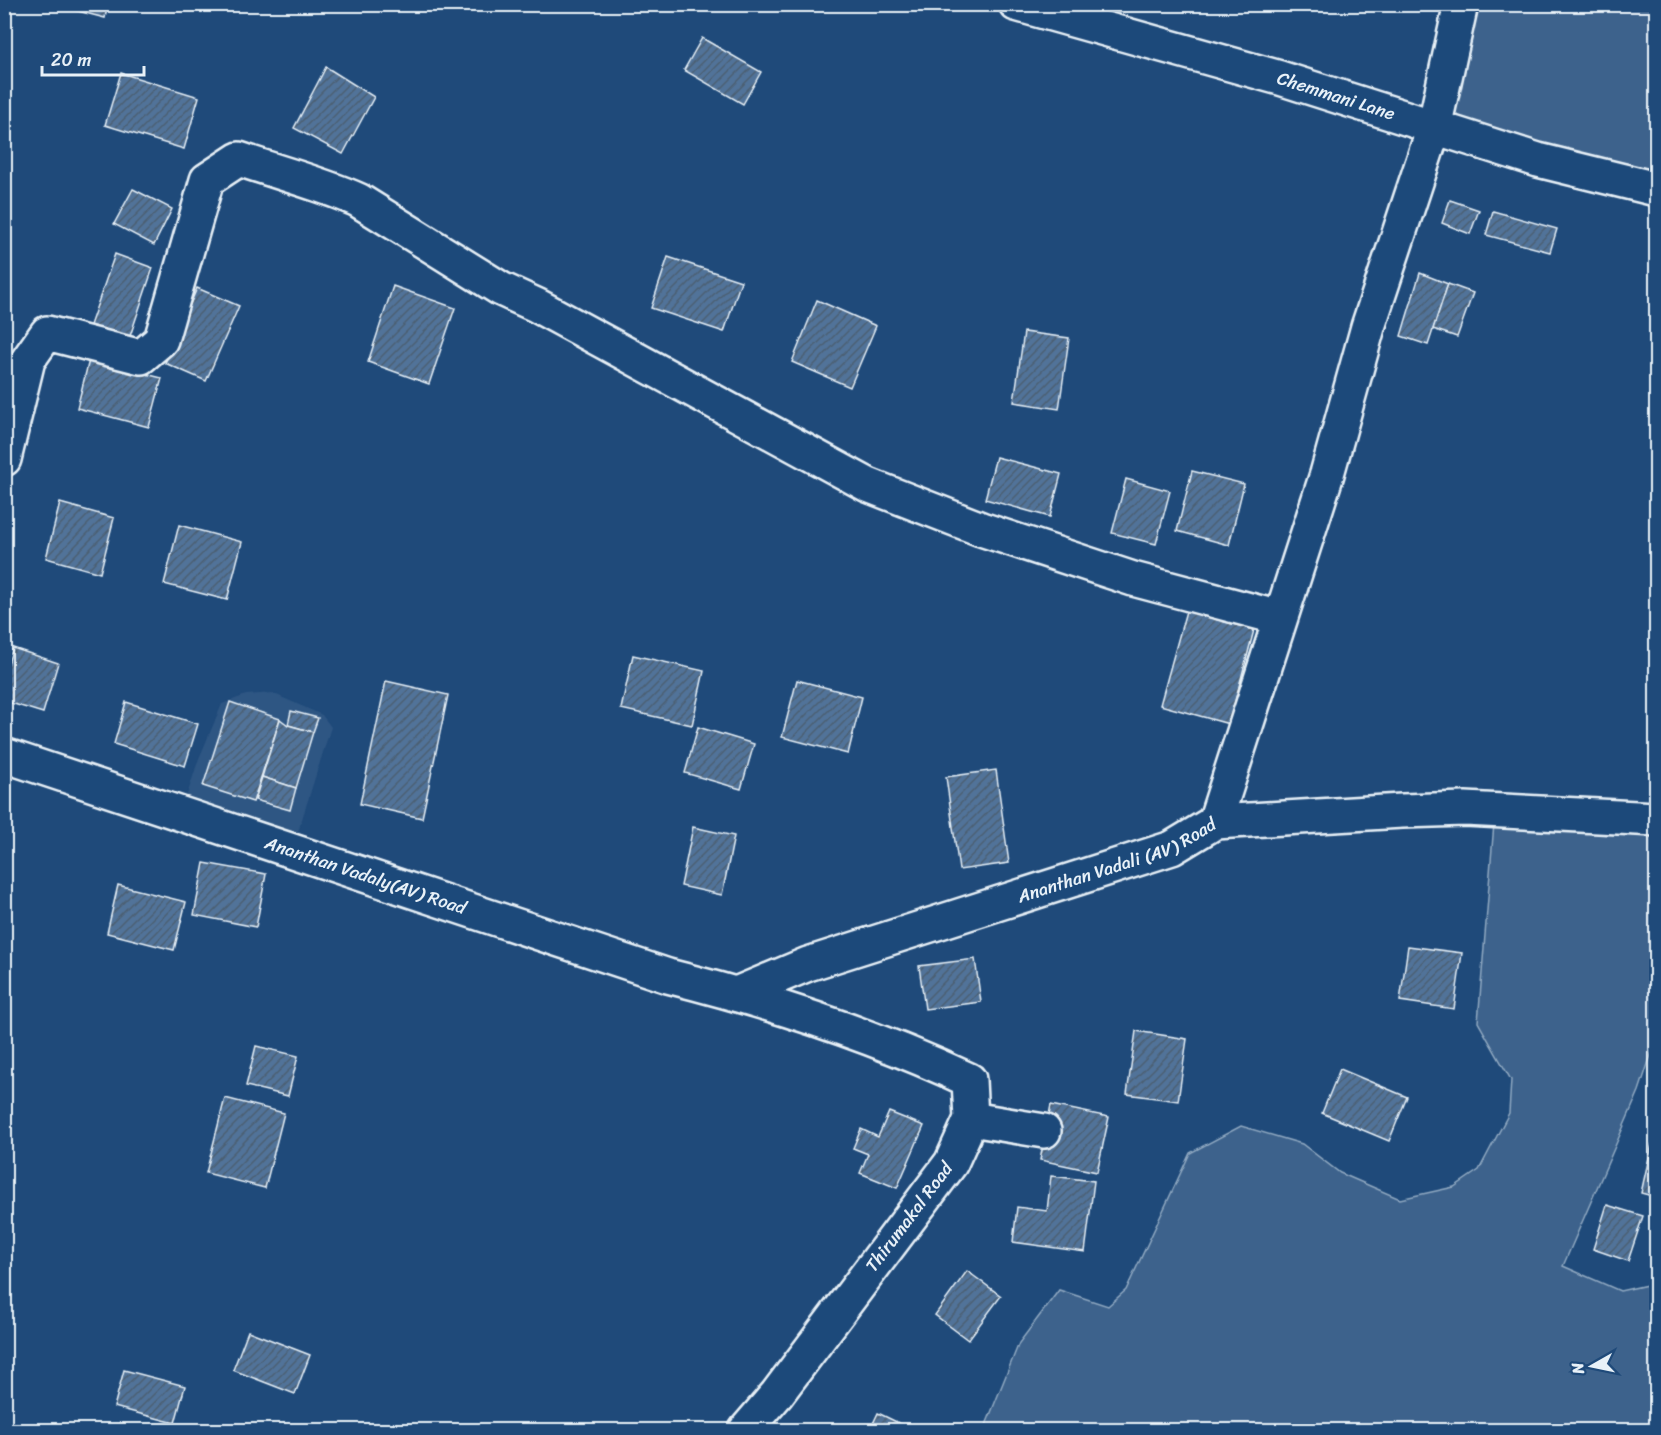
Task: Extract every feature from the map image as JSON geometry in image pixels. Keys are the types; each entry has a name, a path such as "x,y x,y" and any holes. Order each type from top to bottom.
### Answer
{"street":[{"name":"Chemmani Lane","path":"1016,4 1280,78 1538,160 1656,189"},
{"path":"1215,822 1327,474 1368,327 1434,128 1461,4"},
{"path":"4,459 28,360 47,333 141,357 161,340 207,180 239,159 333,189 358,200 501,289 552,313 868,485 981,529 1133,579 1280,618"},
{"name":"Ananthan Vadaly(AV) Road","path":"4,755 657,972 732,992"},
{"name":"Ananthan Vadali (AV) Road","path":"732,992 808,964 1172,848 1215,822 1465,809 1656,819"},
{"name":"Thirumakal Road","path":"732,992 876,1041 931,1062 969,1080 971,1119 951,1163 777,1394 746,1431"},
{"path":"971,1119 1044,1131"}],"shaded area":[{"path":"1461,5 1656,5 1656,189 1434,128"},
{"path":"272,693 322,715 331,727 292,851 181,814 198,761 222,704 246,695"},
{"path":"1495,811 1656,819 1656,1040 1639,1091 1563,1266 1620,1291 1647,1285 1656,1264 1656,1430 984,1430 1019,1343 1059,1290 1108,1306 1126,1290 1190,1153 1241,1126 1302,1144 1340,1173 1400,1199 1454,1187 1479,1170 1509,1113 1511,1080 1478,1022"}],"building":[{"path":"51,4 108,4 105,18"},
{"path":"702,38 761,72 743,104 684,70"},
{"path":"326,67 374,97 343,154 294,128"},
{"path":"121,73 199,97 184,149 105,125"},
{"path":"133,189 172,209 154,245 114,224"},
{"path":"1450,200 1479,210 1470,234 1442,223"},
{"path":"1493,211 1557,229 1550,252 1486,235"},
{"path":"115,254 153,268 127,345 88,331"},
{"path":"668,257 741,281 724,332 651,308"},
{"path":"1420,273 1448,284 1428,345 1401,336"},
{"path":"1448,284 1473,293 1457,337 1433,329"},
{"path":"393,286 455,308 429,384 368,362"},
{"path":"197,288 239,306 206,381 165,363"},
{"path":"817,300 876,326 850,387 792,362"},
{"path":"1024,332 1069,338 1059,409 1014,402"},
{"path":"89,360 162,378 149,427 77,408"},
{"path":"996,457 1061,474 1050,517 985,499"},
{"path":"1192,471 1244,484 1229,545 1177,531"},
{"path":"1126,479 1170,491 1156,544 1112,533"},
{"path":"60,503 114,518 100,573 46,558"},
{"path":"179,525 242,542 227,600 164,584"},
{"path":"1186,611 1254,630 1229,724 1160,705"},
{"path":"13,648 58,663 43,713 4,701 4,675"},
{"path":"633,655 704,671 692,725 621,709"},
{"path":"797,680 862,697 848,754 782,737"},
{"path":"386,681 448,695 422,818 360,804"},
{"path":"126,702 198,724 185,766 114,744"},
{"path":"230,702 280,719 253,802 203,786"},
{"path":"291,711 318,718 313,732 288,725"},
{"path":"280,719 288,725 313,732 296,788 262,777"},
{"path":"698,727 754,744 741,789 685,773"},
{"path":"996,770 1009,863 959,870 946,777"},
{"path":"262,777 296,788 290,810 255,800"},
{"path":"693,827 734,836 722,895 681,886"},
{"path":"204,863 266,874 256,927 194,915"},
{"path":"118,885 186,902 174,950 107,933"},
{"path":"1408,946 1462,953 1454,1009 1400,1001"},
{"path":"975,959 981,1002 925,1009 919,966"},
{"path":"1136,1031 1187,1039 1178,1101 1127,1094"},
{"path":"256,1046 298,1056 288,1096 246,1086"},
{"path":"1340,1069 1407,1097 1389,1141 1322,1113"},
{"path":"225,1098 284,1113 265,1188 206,1173"},
{"path":"1051,1105 1109,1117 1097,1172 1040,1160"},
{"path":"889,1112 924,1126 897,1188 860,1173 868,1154 853,1148 861,1129 878,1137"},
{"path":"1652,1144 1656,1145 1656,1197 1641,1193"},
{"path":"1051,1176 1094,1181 1085,1252 1013,1242 1017,1207 1047,1211"},
{"path":"1607,1205 1643,1216 1628,1261 1593,1249"},
{"path":"967,1271 1001,1296 968,1340 935,1315"},
{"path":"248,1331 310,1355 295,1394 233,1370"},
{"path":"124,1370 185,1386 175,1423 114,1407"},
{"path":"878,1413 913,1430 870,1430"}]}
